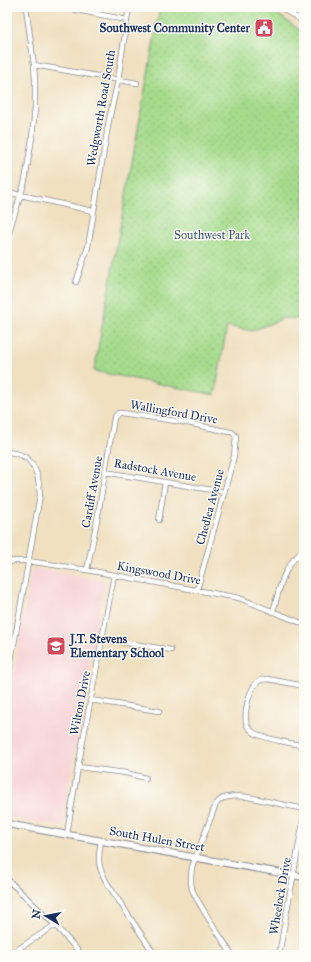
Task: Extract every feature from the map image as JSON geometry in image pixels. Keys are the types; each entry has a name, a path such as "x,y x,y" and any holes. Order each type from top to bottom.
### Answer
{"main road":[{"name":"South Hulen Street","path":"7,824 304,877"}],"street":[{"path":"7,238 25,181 35,108 34,65 26,7"},
{"path":"62,7 127,20"},
{"name":"Wedgworth Road South","path":"76,282 88,247 109,120 118,80 129,7"},
{"path":"280,7 304,22"},
{"path":"34,65 137,83"},
{"path":"7,192 93,212"},
{"name":"Wallingford Drive","path":"115,416 118,413 121,413 183,422 230,432"},
{"name":"Cardiff Avenue","path":"87,570 115,416"},
{"name":"Chedlea Avenue","path":"197,590 234,456 236,436 230,432"},
{"path":"7,452 14,452 25,457 35,467 40,495 7,684"},
{"name":"Radstock Avenue","path":"106,472 224,492"},
{"path":"159,520 165,482"},
{"path":"304,507 304,525"},
{"path":"273,612 285,574 292,561 304,551"},
{"name":"Kingswood Drive","path":"7,562 28,561 87,570 239,598 304,624"},
{"name":"Wilton Drive","path":"67,834 78,766 114,575"},
{"path":"102,639 171,650"},
{"path":"304,686 268,679 259,681 251,692 246,714 249,728 254,733 260,736 304,746"},
{"path":"91,700 158,711"},
{"path":"78,766 126,773 146,778"},
{"path":"232,955 193,891 191,884 192,867 216,804 223,798 235,796 248,797 304,809"},
{"name":"Wheelock Drive","path":"279,955 304,816"},
{"path":"101,840 98,856 101,872 155,955"},
{"path":"7,879 55,925 82,955"},
{"path":"9,955 55,925"}],"shaded area":[{"name":"J.T. Stevens Elementary School","path":"32,568 105,581 62,827 7,817 7,711"}],"green space":[{"name":"Southwest Park","path":"160,7 266,7 304,33 304,311 302,319 284,318 252,331 227,326 215,395 94,371"}],"place":[{"name":"Southwest Community Center","path":"264,28"},
{"name":"J.T. Stevens Elementary School","path":"56,646"}]}
